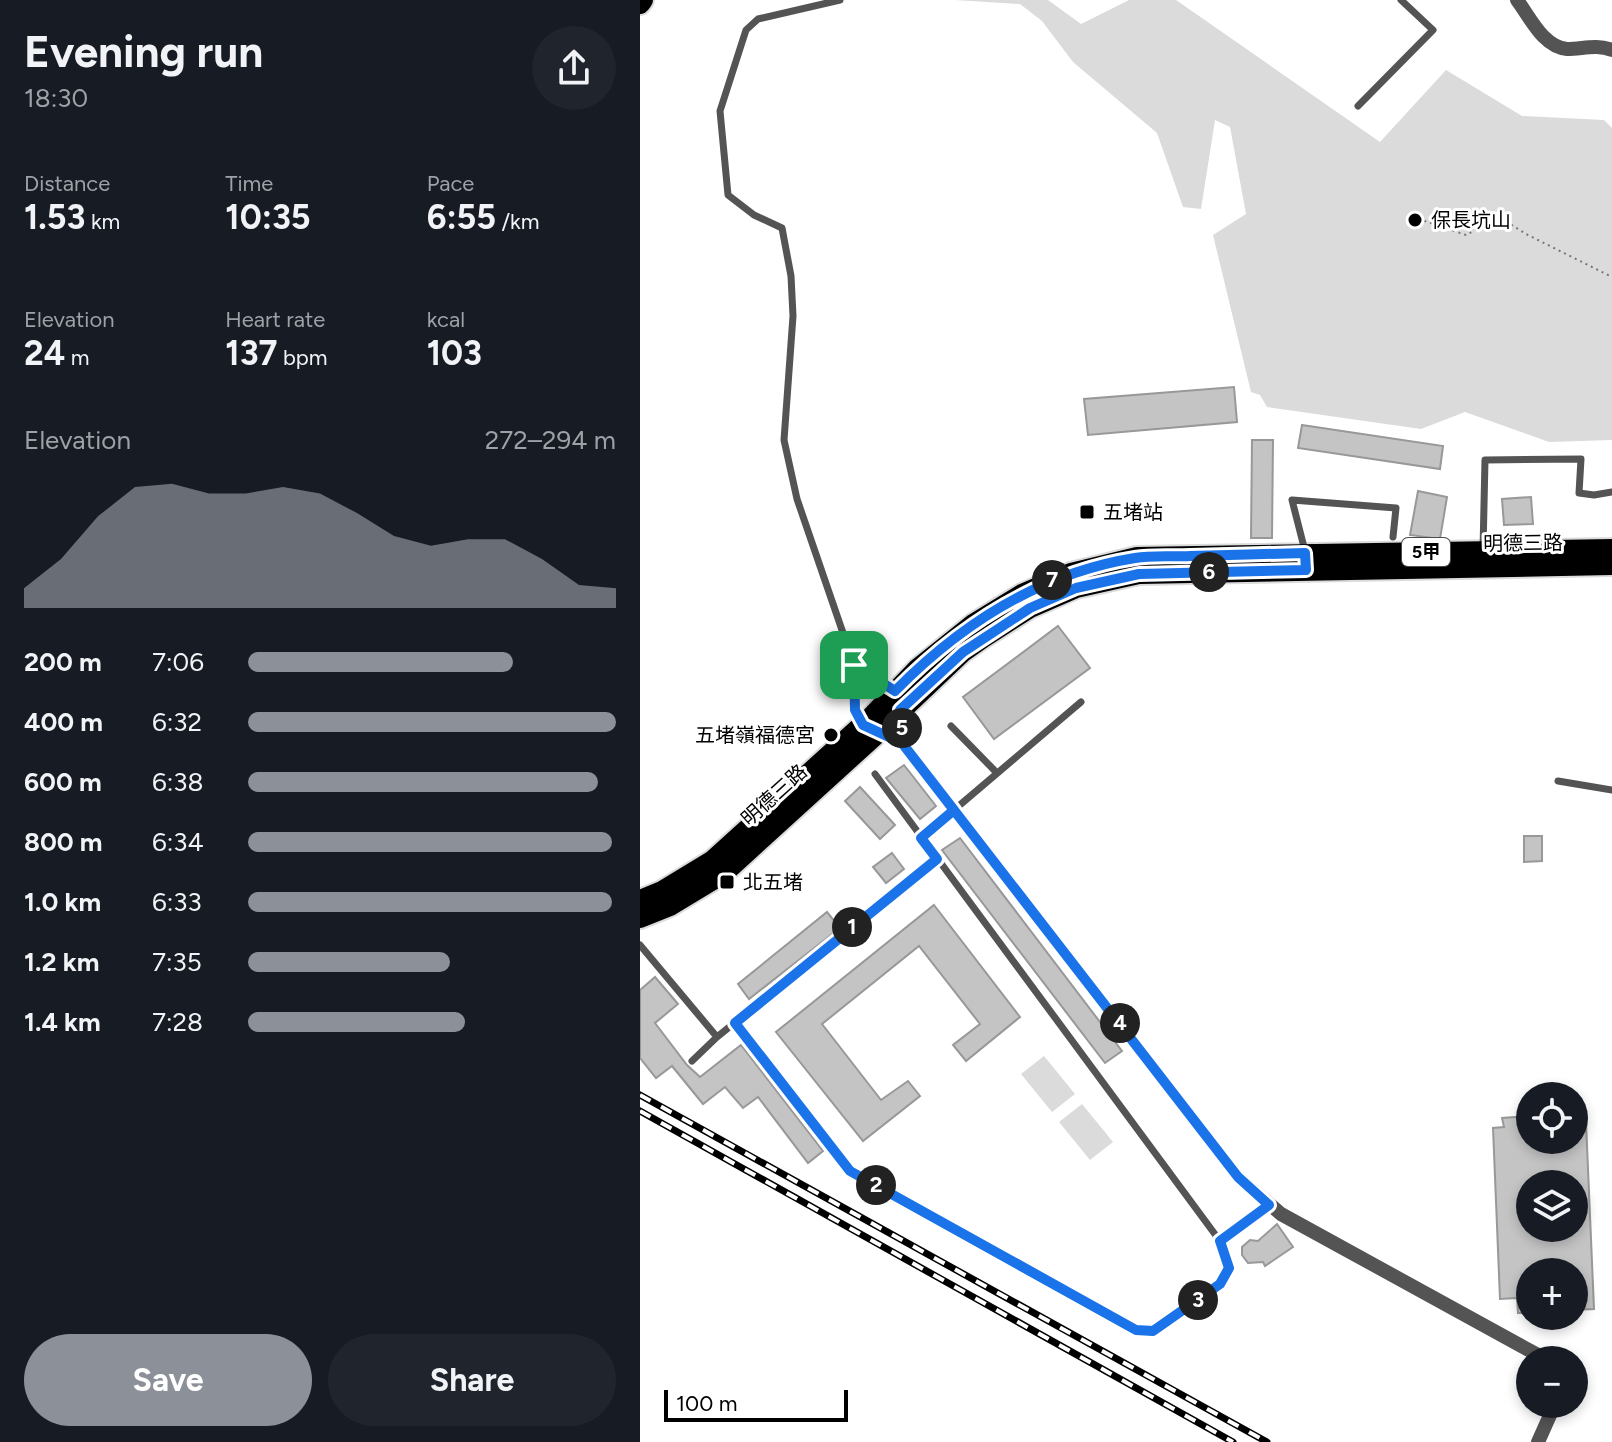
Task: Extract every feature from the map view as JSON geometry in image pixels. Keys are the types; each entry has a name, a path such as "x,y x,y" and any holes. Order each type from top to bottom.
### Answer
{"main road":[{"name":"明德三路","path":"640,918 670,906 723,874 898,700 1030,608 1076,588 1139,574 1483,551 1612,549"},
{"name":"明德三路","path":"1306,562 1612,565"},
{"name":"明德三路","path":"640,900 662,891 713,860 870,729"}],"street":[{"path":"1517,0 1545,40 1564,49 1600,46 1612,50"},
{"path":"898,700 902,743"},
{"path":"870,729 902,743 1238,1177 1269,1205 1522,1346"},
{"path":"1538,1442 1549,1418"}],"lane":[{"path":"840,0 758,19 746,30 720,111 728,195 754,215 782,228 791,276 793,316 784,440 797,499 854,665 855,710 870,729"},
{"path":"1358,106 1433,30 1401,0"},
{"path":"1483,551 1485,460 1581,459 1579,493 1594,495 1612,492"},
{"path":"1306,562 1292,500 1396,508 1393,537"},
{"path":"854,665 898,700"},
{"path":"921,838 1081,702"},
{"path":"951,726 997,773"},
{"path":"735,1023 850,1171 1136,1330 1153,1331 1220,1284 1229,1268 1220,1241 875,774"},
{"path":"1558,781 1612,790"},
{"path":"692,1061 717,1037 937,859"},
{"path":"640,945 717,1037"},
{"path":"1220,1241 1269,1205"}],"path":[{"path":"1413,217 1466,235 1499,217 1612,277"}],"shaded area":[{"path":"955,0 1048,0 1081,24 1129,0 1176,0 1380,142 1446,70 1522,116 1604,120 1612,128 1612,440 1549,442 1465,412 1421,429 1267,407 1260,395 1251,392 1213,235 1246,214 1230,127 1215,120 1201,209 1183,207 1157,133 1073,62 1042,21 1020,4"},
{"path":"1044,1056 1075,1094 1052,1112 1021,1074"},
{"path":"1082,1104 1113,1142 1090,1160 1059,1122"}],"building":[{"path":"1234,387 1237,422 1088,435 1084,399"},
{"path":"1302,425 1443,446 1440,469 1298,448"},
{"path":"1252,440 1273,440 1272,538 1251,538"},
{"path":"1418,491 1447,497 1440,539 1410,535"},
{"path":"1531,497 1533,524 1504,525 1502,499"},
{"path":"1058,626 1090,668 994,739 963,697"},
{"path":"904,765 936,806 920,819 886,778"},
{"path":"860,787 895,825 880,839 845,801"},
{"path":"1524,836 1542,836 1542,861 1524,862"},
{"path":"960,838 1122,1051 1105,1063 942,850"},
{"path":"892,853 904,869 886,883 873,867"},
{"path":"934,905 1020,1017 966,1061 953,1045 980,1024 919,946 822,1024 881,1100 908,1081 920,1096 863,1141 776,1032"},
{"path":"827,912 840,928 749,999 738,984"},
{"path":"655,977 678,1004 655,1023 687,1065 700,1077 741,1045 823,1151 808,1163 758,1097 743,1108 725,1087 703,1104 672,1066 656,1078 640,1058 640,990"},
{"path":"1516,1117 1516,1154 1587,1154 1594,1309 1588,1309 1588,1258 1516,1258 1516,1298 1500,1299 1493,1128 1504,1127 1502,1118"},
{"path":"1277,1224 1293,1247 1265,1266 1263,1262 1248,1263 1242,1255 1242,1247 1250,1240 1258,1241"}],"railway":[{"path":"640,1095 1267,1442"},
{"path":"640,1111 1233,1442"}],"place":[{"name":"保長坑山","path":"1415,220"},
{"name":"五堵站","path":"1087,512"},
{"name":"五堵嶺福德宮","path":"831,735"},
{"name":"北五堵","path":"727,882"}],"route":[{"path":"854,665 855,710 863,725 902,743 954,810 948,817 921,838 937,859 735,1023 850,1171 1136,1330 1153,1331 1220,1284 1229,1268 1220,1241 1269,1205 1238,1177 902,743 900,710 963,652 983,638 1030,608 1076,588 1139,574 1306,570 1305,553 1137,557 1071,573 1022,594 973,624 918,668 895,691 854,665"}]}
